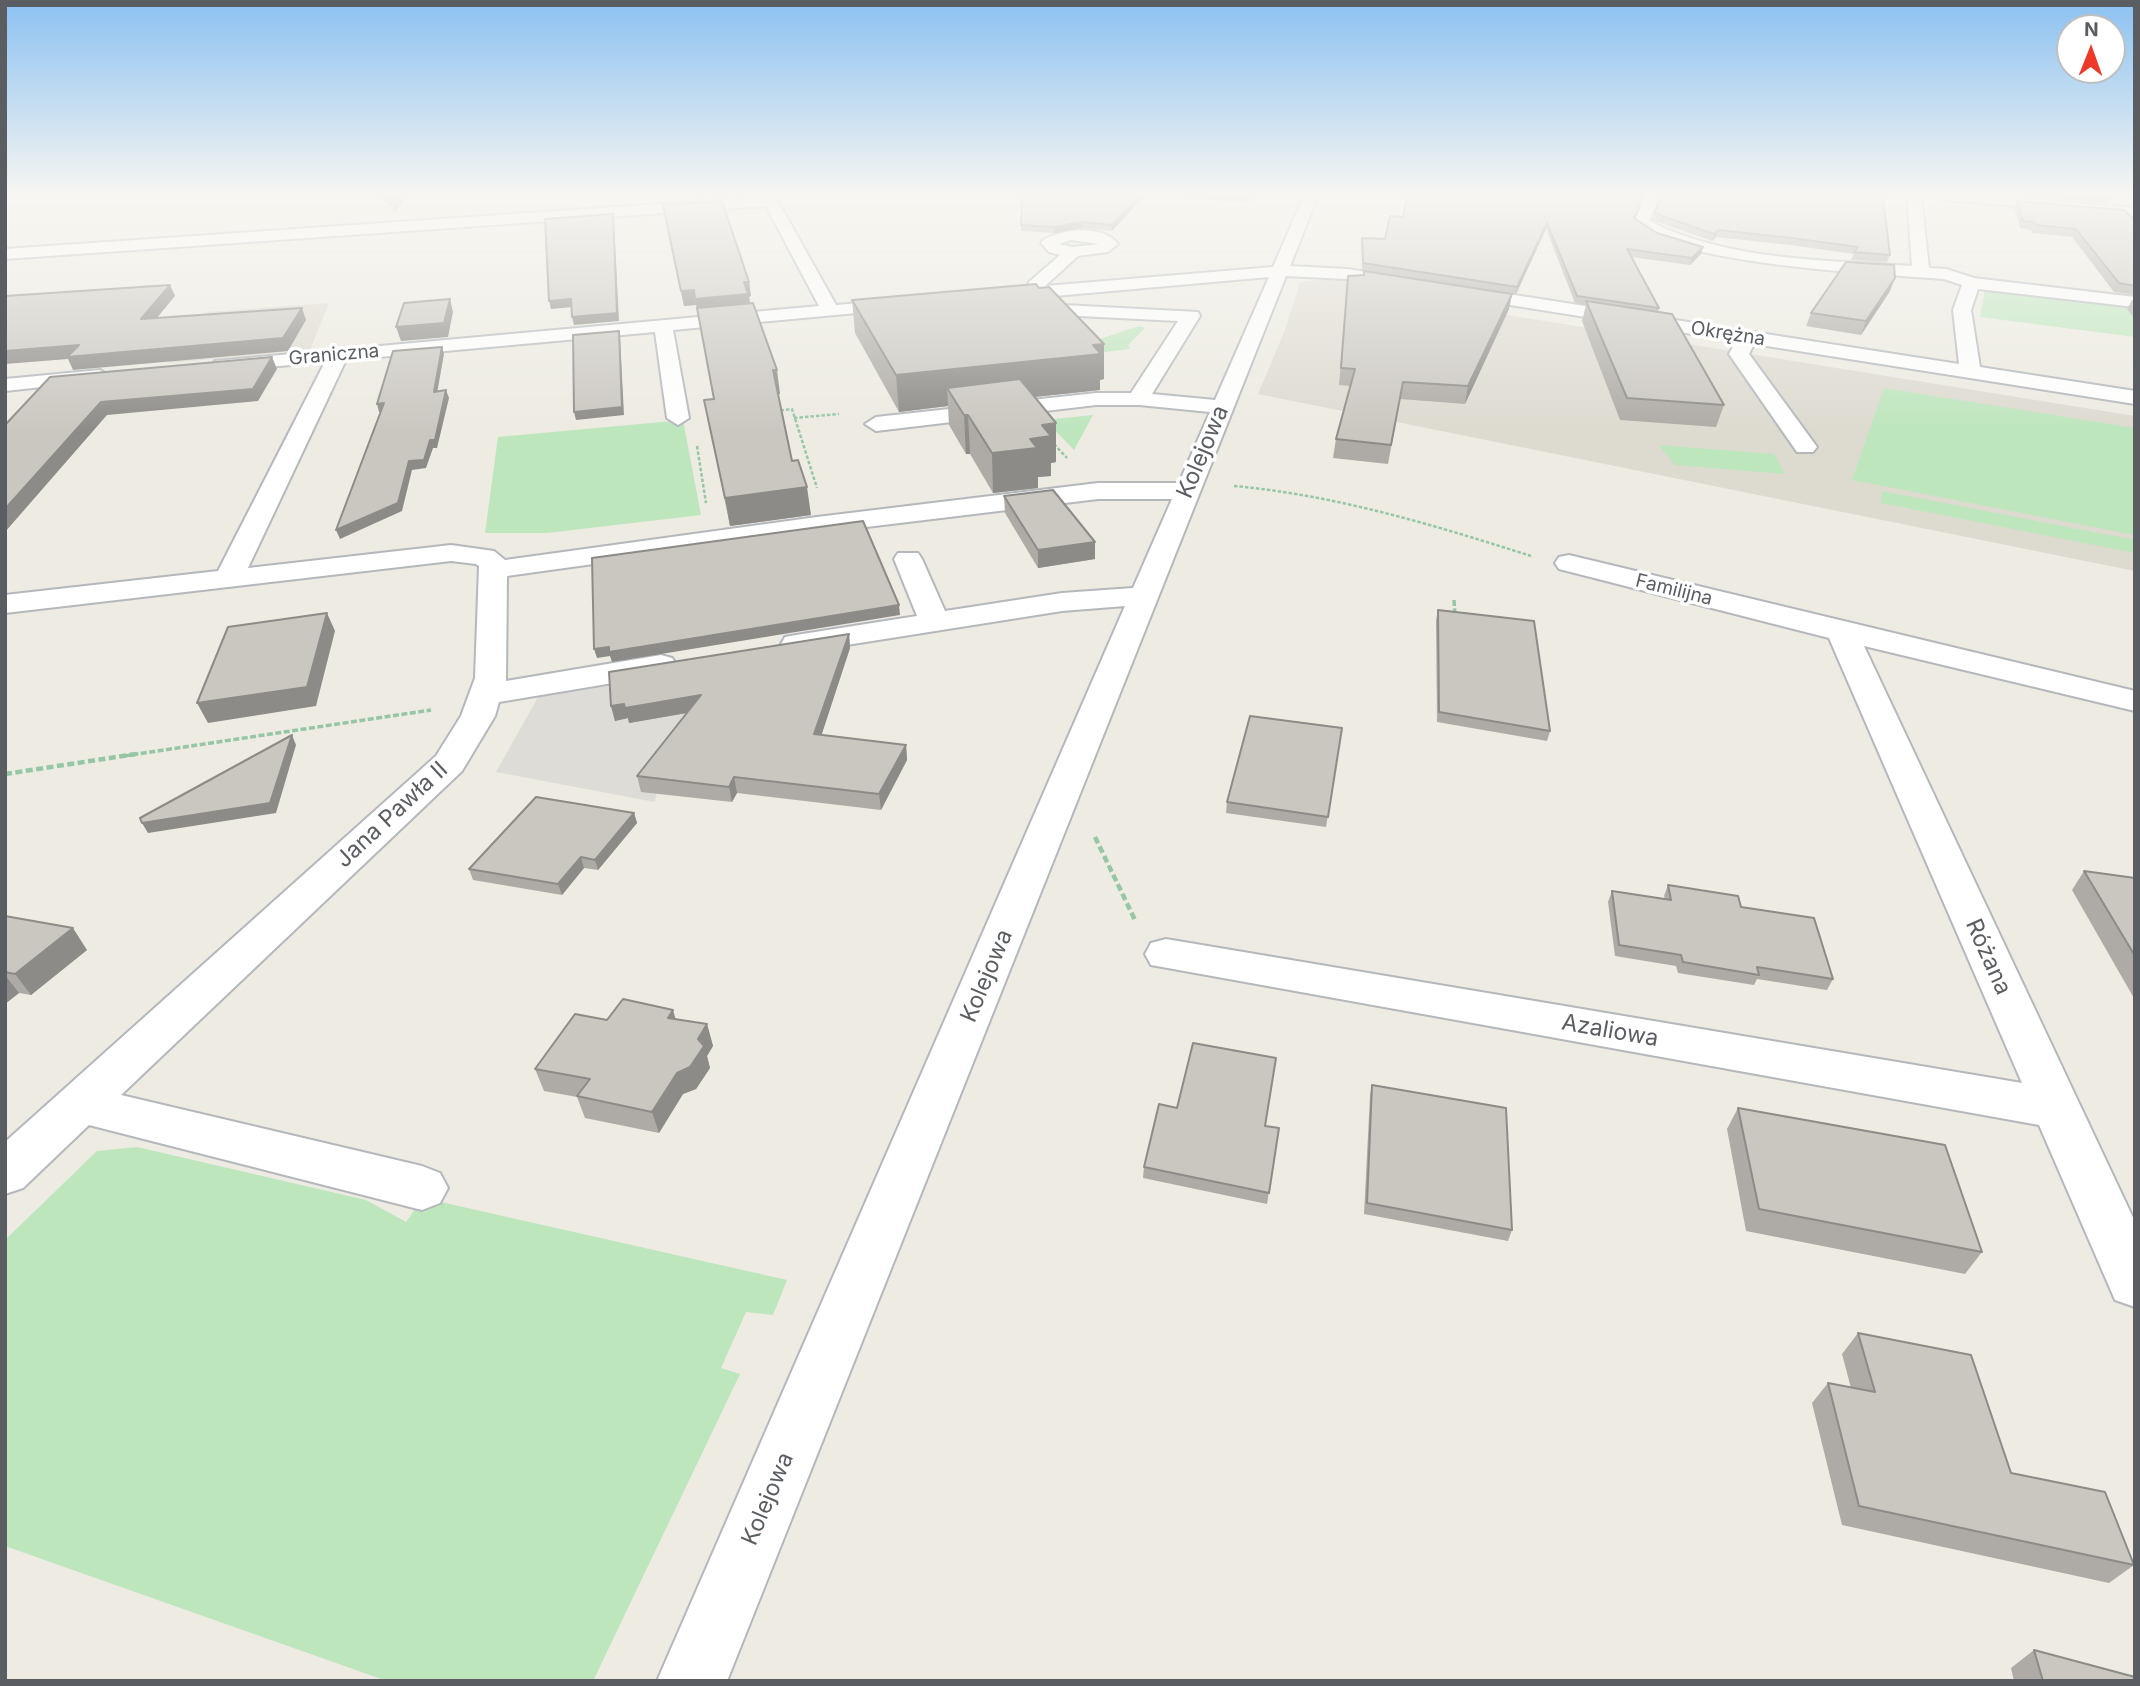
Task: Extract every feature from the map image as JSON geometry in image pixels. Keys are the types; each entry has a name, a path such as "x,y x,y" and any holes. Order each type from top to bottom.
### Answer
{"street":[{"path":"811,275 830,310"},
{"path":"1048,275 1035,286 1047,291 1207,289 1271,293"},
{"path":"984,297 1237,275"},
{"name":"Kolejowa","path":"692,1681 1144,596 1205,488 1223,407 1278,275"},
{"name":"Okrężna","path":"1351,275 2135,398"},
{"path":"1949,275 1971,283 2135,302"},
{"path":"1970,372 1962,310 1971,283"},
{"path":"1047,291 1059,310"},
{"name":"Graniczna","path":"200,367 928,302"},
{"path":"1032,313 1059,310 1191,316 1144,386 1139,399"},
{"path":"663,326 678,418"},
{"path":"1748,337 1739,354 1805,447"},
{"path":"229,577 338,355"},
{"path":"5,385 117,375"},
{"path":"876,424 1096,399 1139,399 1223,407"},
{"path":"5,604 451,553 484,557 493,563 493,570 804,527 1098,491 1205,488"},
{"path":"908,559 935,622"},
{"name":"Familijna","path":"1569,564 2135,701"},
{"name":"Jana Pawła II","path":"5,1173 449,763 478,716 491,678 493,570"},
{"path":"774,647 1062,602 1144,596"},
{"name":"Różana","path":"1842,632 2135,1282"},
{"path":"486,694 693,660"},
{"name":"Azaliowa","path":"1166,954 2055,1108"},
{"path":"80,1104 422,1188"}],"path":[{"path":"764,412 792,409 819,495"},
{"path":"794,418 850,414"},
{"path":"698,452 708,511"},
{"path":"1205,488 1291,491 1449,530 1507,551 1569,564"},
{"path":"1454,600 1456,625"},
{"path":"5,774 443,708"},
{"path":"1091,829 1144,936 1166,954"}],"shaded area":[{"path":"1324,279 1369,282 1483,311 2135,416 2135,571 1258,394 1285,330 1300,282"},
{"path":"329,303 310,350 168,363 208,312"},
{"path":"732,667 660,764 655,802 496,772 538,697"}],"green space":[{"path":"1985,289 2135,305 2135,337 1980,317"},
{"path":"1139,326 1145,328 1128,345 1130,349 1098,353 1084,344"},
{"path":"1884,388 2135,428 2135,535 1852,480"},
{"path":"1093,415 1074,450 1045,420"},
{"path":"683,420 701,515 547,533 485,533 498,437"},
{"path":"1659,445 1774,454 1785,474 1675,465"},
{"path":"1882,491 2135,540 2135,553 1881,503"},
{"path":"137,1147 366,1200 406,1222 423,1198 787,1280 773,1315 746,1312 721,1368 740,1374 593,1681 387,1681 5,1546 5,1240 97,1151"}],"building":[{"path":"548,275 615,275 617,313 572,317 571,299 549,301"},
{"path":"678,275 747,275 749,282 744,282 748,294 695,299 694,290 681,291"},
{"path":"1388,275 1512,294 1468,386 1403,382 1391,445 1336,439 1355,369 1341,368 1348,276"},
{"path":"1438,275 1523,275 1517,287"},
{"path":"1568,275 1641,275 1659,308 1577,296"},
{"path":"1837,275 1895,275 1866,321 1811,313"},
{"path":"2112,275 2135,275 2135,286 2119,283"},
{"path":"1036,284 1039,288 1049,287 1104,344 1093,345 1101,354 896,375 852,300"},
{"path":"170,285 141,319 302,308 283,338 67,357 79,345 5,351 5,296"},
{"path":"450,299 444,323 396,327 404,303"},
{"path":"1586,301 1672,314 1724,405 1627,398"},
{"path":"753,303 777,370 773,370 792,461 798,460 807,487 725,498 704,400 714,399 697,308"},
{"path":"619,331 622,407 574,412 573,335"},
{"path":"442,347 434,392 446,390 435,440 430,440 424,460 409,461 398,503 336,530 384,403 377,404 393,351"},
{"path":"272,357 253,389 101,402 5,509 5,425 50,377"},
{"path":"1020,379 1056,423 1042,425 1051,436 1030,439 1037,448 992,453 947,388"},
{"path":"1053,490 1095,542 1038,550 1004,496"},
{"path":"863,521 899,605 609,652 609,647 594,649 592,558"},
{"path":"1438,610 1534,621 1550,731 1439,712"},
{"path":"327,613 307,687 197,703 228,627"},
{"path":"849,634 814,734 906,745 879,794 734,777 729,787 637,776 701,695 625,708 624,704 611,706 609,672"},
{"path":"1250,716 1342,728 1328,817 1227,802"},
{"path":"292,735 270,803 142,823 140,818"},
{"path":"536,797 634,813 595,860 581,857 558,884 469,869"},
{"path":"2084,871 2135,878 2135,956"},
{"path":"1668,885 1738,896 1741,907 1814,918 1833,979 1757,967 1759,975 1683,962 1681,955 1619,945 1612,891 1671,900"},
{"path":"5,916 73,928 15,974 5,972"},
{"path":"623,999 673,1010 668,1018 707,1024 698,1039 704,1046 690,1067 677,1073 652,1112 577,1096 590,1079 535,1069 575,1014 607,1020"},
{"path":"1193,1043 1276,1058 1265,1126 1279,1128 1269,1193 1144,1167 1159,1104 1177,1108"},
{"path":"1372,1085 1506,1108 1512,1230 1367,1203"},
{"path":"1738,1108 1945,1145 1982,1252 1759,1209"},
{"path":"1858,1333 1971,1355 2011,1473 2105,1492 2134,1565 1859,1506 1828,1383 1875,1392"},
{"path":"2034,1650 2135,1677 2135,1681 2043,1681"}]}
